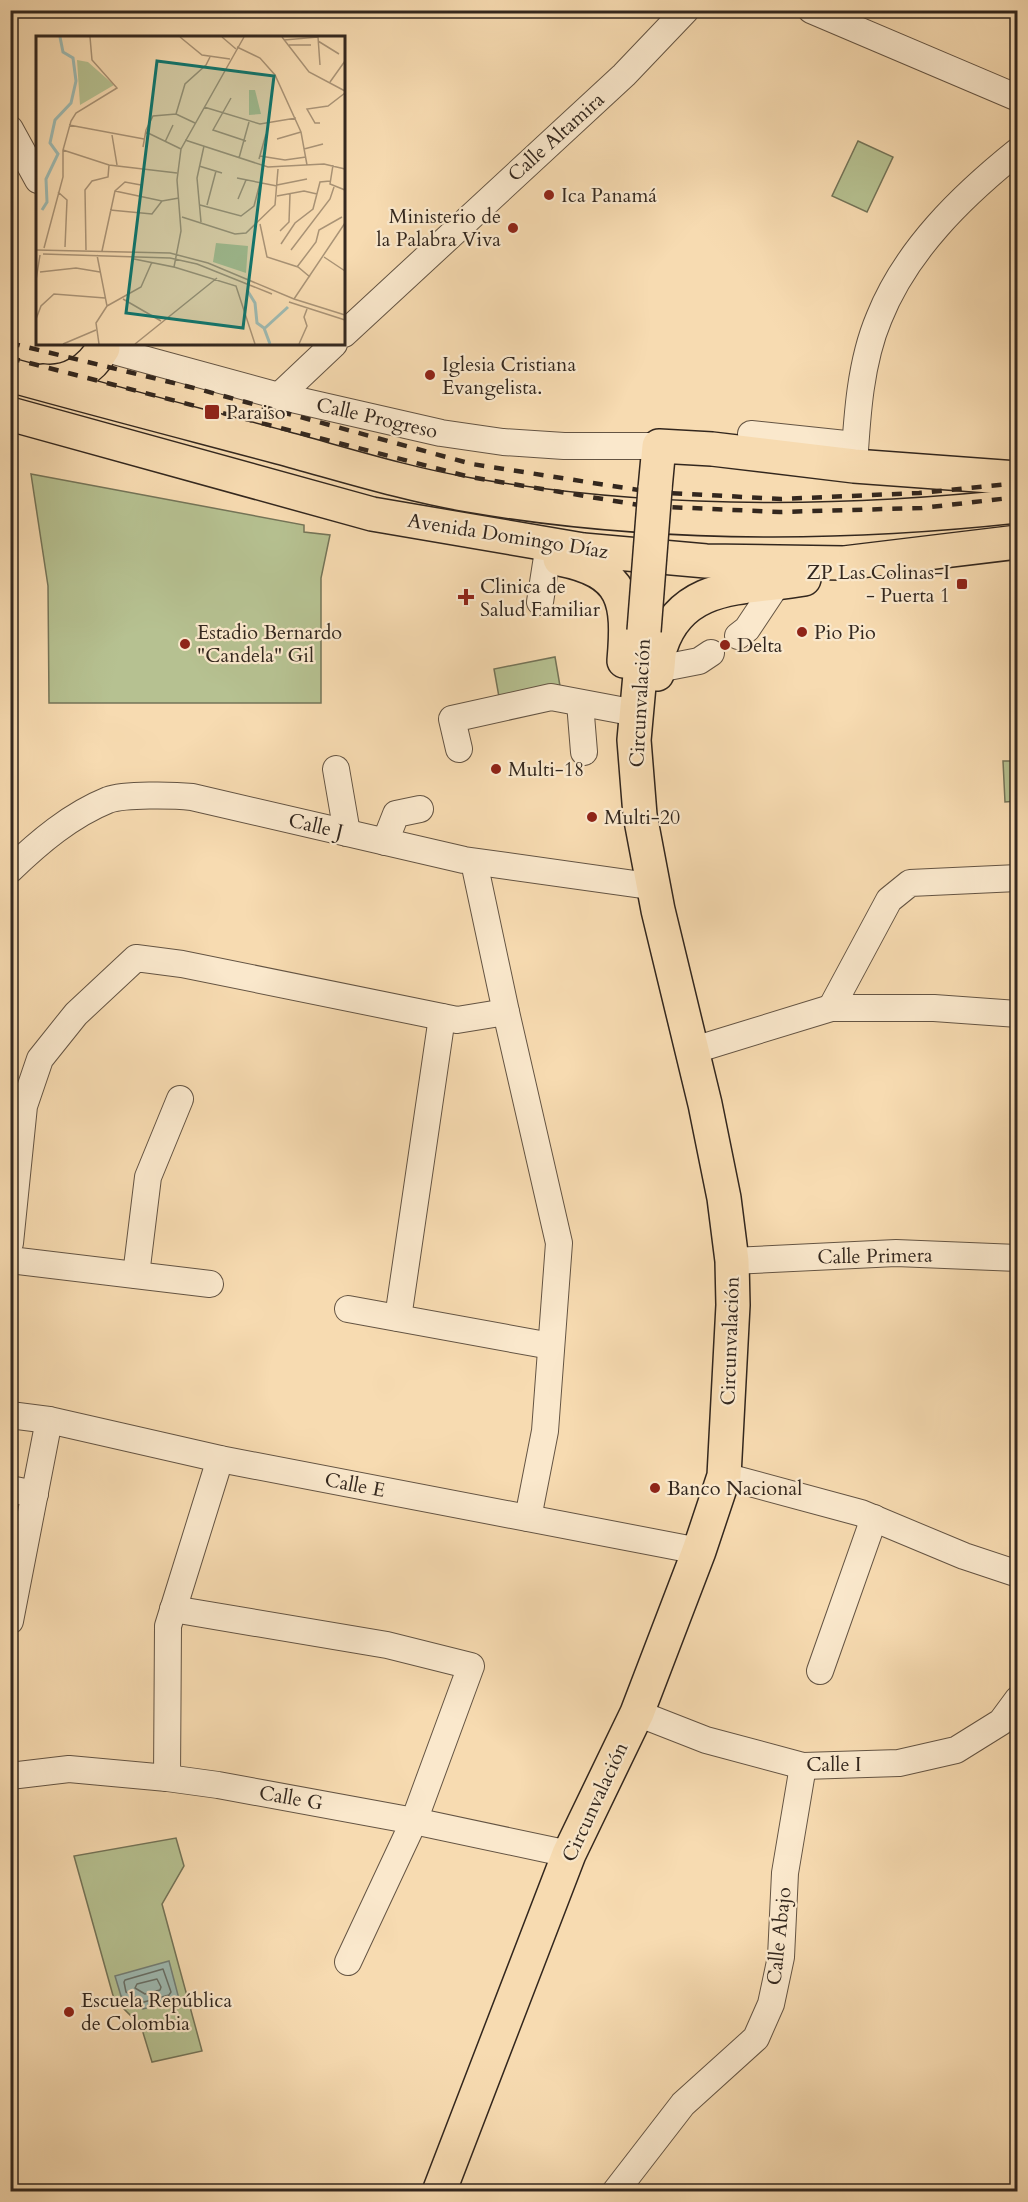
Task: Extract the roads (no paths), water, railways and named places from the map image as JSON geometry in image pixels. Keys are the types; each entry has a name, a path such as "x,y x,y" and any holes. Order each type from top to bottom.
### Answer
{"main road":[{"path":"20,377 56,383 81,373 103,346"},
{"name":"Avenida Domingo Díaz","path":"20,377 385,476 467,494 586,512 707,520 772,521 952,512 1017,506"},
{"name":"Avenida Domingo Díaz","path":"10,414 372,514 583,550 706,561 844,564 1017,542"},
{"path":"658,446 855,455 1017,478"},
{"name":"Circunvalación","path":"439,2192 569,1854 637,1713 699,1551 724,1476 733,1305 732,1261 724,1197 705,1104 650,873 635,767 634,740 658,446"},
{"path":"473,532 516,553 563,559 585,566 612,582 620,592 625,607 626,632 617,740 623,806 632,855 649,912 673,975"},
{"path":"673,975 672,907 656,835 651,776 652,702 660,648 672,622 696,600 728,588 777,584 820,576 844,564"}],"street":[{"name":"Calle Altamira","path":"345,333 624,75 686,10"},
{"path":"811,10 1017,98"},
{"path":"10,129 36,176"},
{"path":"751,434 855,455 861,392 870,346 878,319 889,295 922,244 944,219 969,192 1017,151"},
{"path":"279,396 333,345"},
{"name":"Calle Progreso","path":"103,346 279,396 441,433 503,442 564,446 658,446"},
{"path":"540,602 547,557"},
{"path":"738,636 747,629 777,584"},
{"path":"658,669 699,661 711,653"},
{"path":"459,749 452,719 551,697 620,711"},
{"path":"580,703 584,752"},
{"path":"336,769 347,833"},
{"name":"Calle J","path":"10,870 73,817 111,799 173,794 474,862 642,885"},
{"path":"385,842 396,814 420,809"},
{"path":"474,862 559,1243 545,1431 528,1518"},
{"path":"831,1008 889,900 910,883 1017,878"},
{"path":"10,1243 24,1106 40,1059 76,1014 136,958 182,964 457,1020 506,1012"},
{"path":"691,1051 831,1008 934,1008 1017,1014"},
{"path":"398,1318 442,1017"},
{"path":"136,1275 148,1177 180,1099"},
{"name":"Calle Primera","path":"732,1261 896,1253 1017,1258"},
{"path":"10,1260 210,1284"},
{"path":"348,1309 551,1346"},
{"name":"Calle E","path":"10,1415 49,1420 220,1459 699,1551"},
{"path":"10,1621 49,1420"},
{"path":"166,1778 168,1626 220,1459"},
{"path":"724,1476 874,1518 964,1556 1017,1574"},
{"path":"10,1489 35,1494"},
{"path":"820,1671 874,1518"},
{"path":"173,1609 387,1645 471,1666 414,1821 348,1962"},
{"name":"Calle I","path":"637,1713 706,1740 803,1766 899,1763 956,1750 1001,1722 1017,1699"},
{"name":"Calle Abajo","path":"615,2192 683,2104 756,2038 771,2004 781,1957 785,1873 803,1766"},
{"name":"Calle G","path":"10,1776 69,1769 218,1785 414,1821 569,1854"}],"water":[{"path":"169,1961 179,1999 143,2009 121,1996 115,1976"}],"railway":[{"path":"10,343 198,389 472,464 651,492 781,499 919,493 1018,483"},
{"path":"10,358 470,477 645,506 780,512 922,508 1018,497"}],"place":[{"name":"Ica Panamá","path":"549,195"},
{"name":"Ministerio de la Palabra Viva","path":"513,228"},
{"name":"Iglesia Cristiana Evangelista.","path":"430,375"},
{"name":"Paraiso","path":"212,412"},
{"name":"ZP Las Colinas-I - Puerta 1","path":"962,584"},
{"name":"Clinica de Salud Familiar","path":"466,597"},
{"name":"Pio Pio","path":"802,632"},
{"name":"Estadio Bernardo \"Candela\" Gil","path":"185,644"},
{"name":"Delta","path":"725,645"},
{"name":"Multi-18","path":"496,769"},
{"name":"Multi-20","path":"592,817"},
{"name":"Banco Nacional","path":"655,1488"},
{"name":"Escuela República de Colombia","path":"69,2012"}]}
